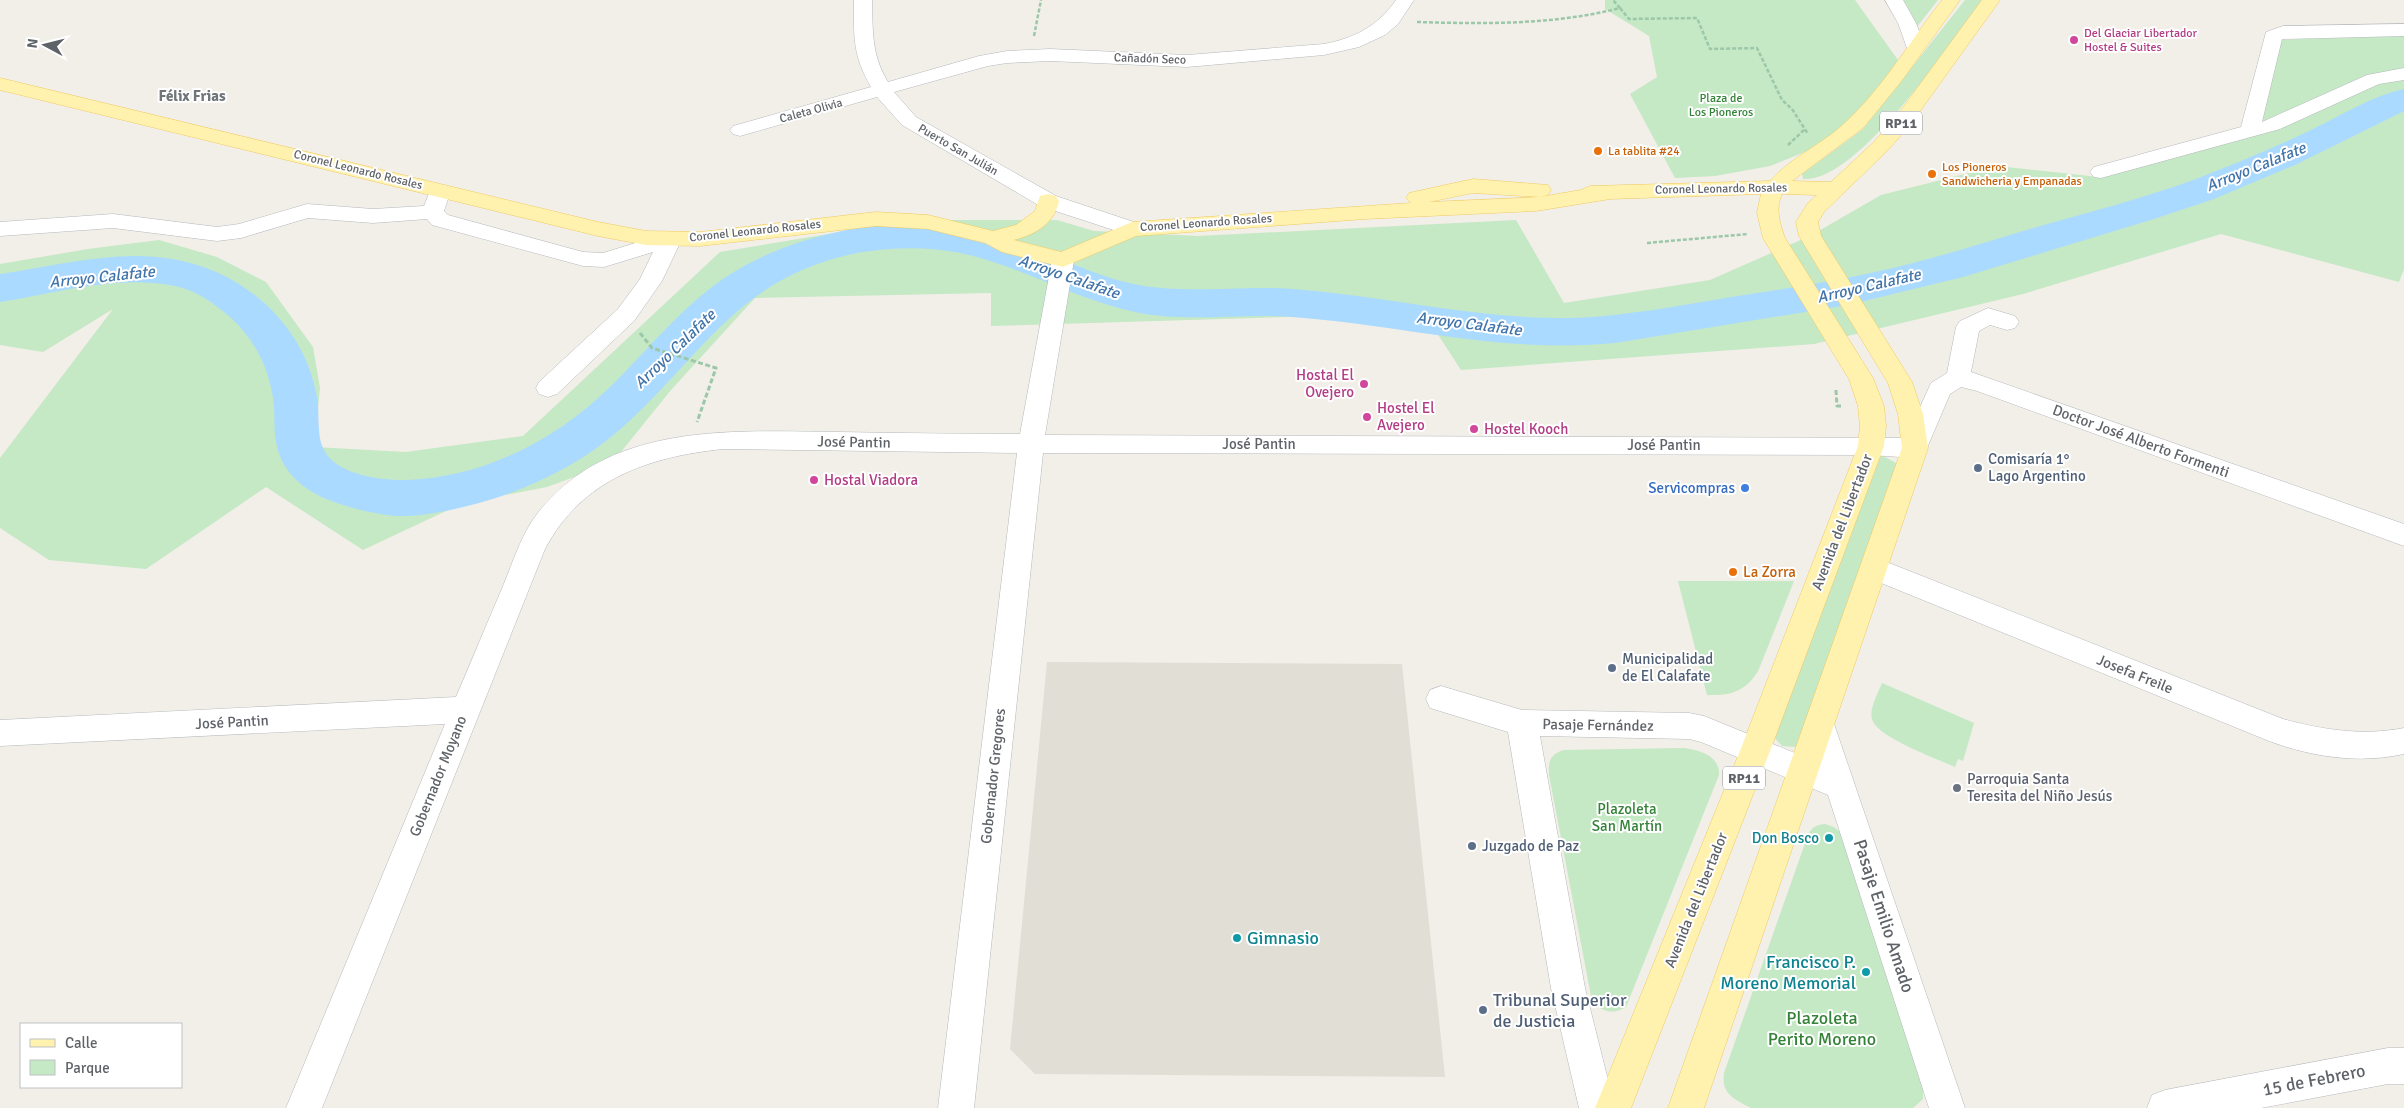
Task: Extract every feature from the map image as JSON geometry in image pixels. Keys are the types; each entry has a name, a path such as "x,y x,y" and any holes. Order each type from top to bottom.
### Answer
{"main road":[{"name":"RP11","path":"1771,227 1769,199 1782,179 1804,161 1844,136 1867,111 1951,0"},
{"name":"RP11","path":"1686,1108 1915,448 1914,426 1909,403 1900,382 1810,236 1807,222 1809,216 1881,146 1903,121 1991,0"},
{"name":"Coronel Leonardo Rosales","path":"3,84 606,230 670,239 722,237 876,219 928,222 993,238 1060,274 1132,229 1365,212 1536,204 1607,193 1716,188 1836,189"},
{"path":"1716,188 1804,161"},
{"path":"1716,188 1736,195 1771,227"},
{"path":"993,238 1024,230 1045,214 1048,200"},
{"name":"Avenida del Libertador","path":"1613,1108 1755,751 1871,446 1873,426 1871,406 1867,392 1850,359 1771,227"}],"street":[{"name":"Puerto San Julián","path":"863,0 864,49 871,70 883,91 898,111 924,131 1048,200 1132,229"},
{"name":"Cañadón Seco","path":"883,91 986,60 1031,54 1188,61 1293,53 1355,41 1389,22 1405,0"},
{"path":"1894,0 1907,23 1915,47"},
{"path":"2250,131 2273,36 2289,32 2404,29"},
{"path":"2101,172 2273,125 2374,79 2404,74"},
{"name":"Caleta Olivia","path":"740,130 883,91"},
{"path":"433,212 439,190"},
{"path":"0,229 113,221 217,234 240,231 307,211 373,216 433,212"},
{"path":"433,212 440,220 583,259 604,260 670,239"},
{"path":"548,388 626,315 650,281 670,239"},
{"name":"Gobernador Gregores","path":"956,1108 1031,444 1060,274"},
{"path":"1915,448 1940,389 1958,378 1968,327 1988,316 2007,322"},
{"name":"Doctor José Alberto Formenti","path":"1958,378 1981,383 2404,535"},
{"name":"José Pantin","path":"608,469 658,449 690,442 723,440 1031,444 1871,446 1915,448"},
{"name":"Gobernador Moyano","path":"304,1108 464,710 532,548 546,522 565,501 584,483 608,469"},
{"name":"Josefa Freile","path":"1874,568 2280,732 2332,744 2361,746 2404,741"},
{"name":"Pasaje Fernández","path":"1441,699 1522,723 1689,726 1710,731 1841,786"},
{"name":"José Pantin","path":"0,733 464,710"},
{"path":"1522,723 1568,988 1597,1108"},
{"name":"Pasaje Emilio Amado","path":"1820,724 1947,1108"},
{"name":"15 de Febrero","path":"2165,1108 2388,1066 2404,1066"}],"path":[{"path":"1031,54 1042,0"},
{"path":"1613,0 1629,19 1697,18 1710,49 1757,48 1782,100 1792,109 1804,130 1825,149"},
{"path":"1389,22 1493,24 1592,15 1620,8"},
{"path":"1782,150 1804,130"},
{"path":"1647,243 1751,235"},
{"path":"652,348 716,368 690,442"}],"shaded area":[{"path":"1047,662 1402,664 1445,1077 1035,1074 1010,1049"}],"green space":[{"name":"Plaza de Los Pioneros","path":"1605,0 1855,0 1898,60 1853,123 1820,146 1770,166 1715,176 1675,178 1630,94 1657,77 1649,36 1605,9"},
{"path":"1903,0 1938,0 1916,28"},
{"path":"1965,0 1982,0 1902,107 1850,159 1825,174 1803,179 1802,174 1863,129"},
{"path":"2398,33 2404,36 2404,269 2399,282 2221,234 2023,294 1814,344 1461,370 1424,313 991,326 991,293 755,298 671,390 612,463 547,487 463,503 363,550 266,487 146,569 49,560 0,528 0,458 113,309 43,352 0,345 0,264 88,249 159,240 217,257 266,282 313,347 320,388 314,447 406,452 523,436 720,252 912,220 1057,220 1094,231 1198,236 1516,220 1564,303 1710,280 1810,236 1881,195 1997,166 2099,177 2256,133 2280,40"},
{"path":"1883,456 1898,464 1796,747 1782,746 1773,736 1878,457"},
{"path":"1678,581 1794,581 1759,669 1744,687 1731,693 1707,695"},
{"path":"1882,683 1974,723 1963,761 1958,759 1955,767 1896,740 1876,726 1871,715 1874,701"},
{"name":"Plazoleta San Martín","path":"1684,748 1708,755 1716,763 1719,775 1626,1007 1615,1011 1605,1010 1597,1005 1591,996 1549,775 1550,762 1553,756 1564,750"},
{"name":"Plazoleta Perito Moreno","path":"1825,824 1834,827 1840,832 1923,1088 1923,1099 1913,1108 1751,1108 1734,1099 1725,1086 1724,1073 1808,835 1815,827"}],"waterway":[{"name":"Arroyo Calafate","path":"0,288 107,271 129,270 172,272 194,277 216,287 235,299 253,315 281,353 290,374 295,396 298,438 302,455 313,470 336,484 364,493 402,498 429,496 457,491 513,473 565,447 609,414 706,314 743,285 757,276 802,256 851,242 880,237 907,236 960,240 1021,258 1114,293 1138,299 1163,302 1296,303 1470,327 1540,332 1595,331 1654,324 1825,296 1893,282 1948,267 2124,215 2228,180 2338,131 2391,103 2404,100"}],"place":[{"name":"Del Glaciar Libertador Hostel & Suites","path":"2074,40"},
{"name":"La tablita #24","path":"1598,151"},
{"name":"Los Pioneros Sandwicheria y Empanadas","path":"1932,174"},
{"name":"Hostal El Ovejero","path":"1364,384"},
{"name":"Hostel El Avejero","path":"1367,417"},
{"name":"Hostel Kooch","path":"1474,429"},
{"name":"Comisaría 1° Lago Argentino","path":"1978,468"},
{"name":"Hostal Viadora","path":"814,480"},
{"name":"Servicompras","path":"1745,488"},
{"name":"La Zorra","path":"1733,572"},
{"name":"Municipalidad de El Calafate","path":"1612,668"},
{"name":"Parroquia Santa Teresita del Niño Jesús","path":"1957,788"},
{"name":"Don Bosco","path":"1829,838"},
{"name":"Juzgado de Paz","path":"1472,846"},
{"name":"Gimnasio","path":"1237,938"},
{"name":"Francisco P. Moreno Memorial","path":"1866,972"},
{"name":"Tribunal Superior de Justicia","path":"1483,1010"}],"district":[{"name":"Félix Frias","path":"192,96"}]}
